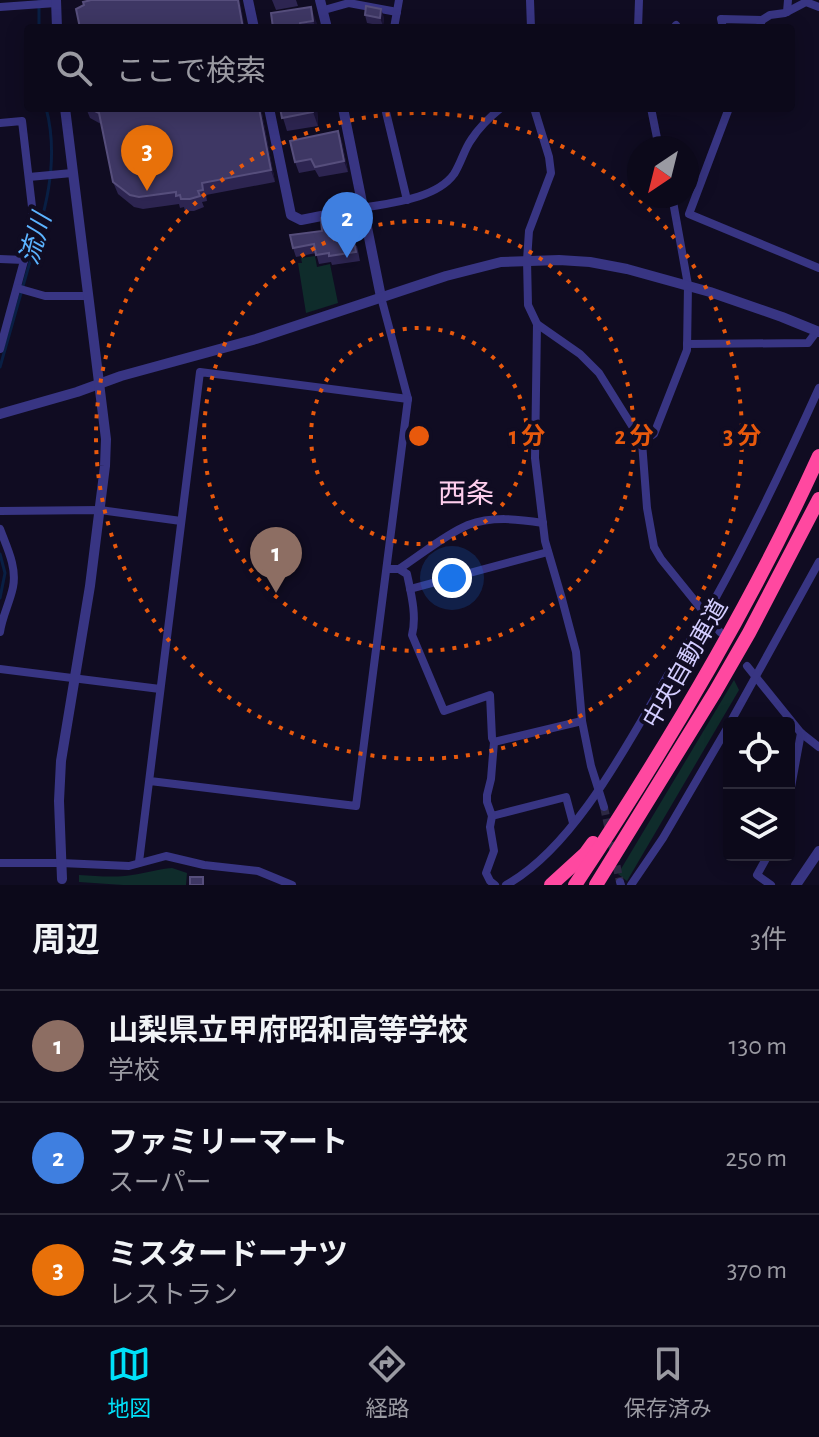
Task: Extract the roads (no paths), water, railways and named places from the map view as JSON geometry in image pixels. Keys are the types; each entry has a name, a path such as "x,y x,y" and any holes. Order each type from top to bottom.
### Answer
{"highway":[{"name":"中央自動車道","path":"575,885 624,812 712,666 800,499 819,456"},
{"name":"中央自動車道","path":"598,882 715,692 819,499"},
{"path":"551,885 592,845 696,681 712,666"}],"street":[{"path":"248,0 253,24"},
{"path":"395,24 399,0"},
{"path":"530,0 531,24"},
{"path":"638,24 639,0"},
{"path":"787,12 788,0"},
{"path":"3,5 56,1 57,24"},
{"path":"722,24 721,19 760,24 770,15 787,12 806,2 819,7"},
{"path":"322,5 349,3 397,12"},
{"path":"62,879 61,761 90,586 106,439 65,112"},
{"path":"270,112 291,215 301,220 407,200 430,192 453,176 471,140 497,112"},
{"path":"150,781 356,806 408,399 381,297 344,112"},
{"path":"386,112 407,200"},
{"path":"535,112 551,173 529,231 527,260 528,305 537,324 535,458 548,552 576,652 582,721 591,766 604,807"},
{"path":"652,112 657,136"},
{"path":"727,112 689,214 819,268"},
{"path":"0,123 22,121 34,224 0,349"},
{"path":"29,177 72,173"},
{"path":"642,442 654,434 687,350 688,285 676,208"},
{"path":"0,259 24,260"},
{"path":"0,414 256,339 381,297 501,262 590,262 688,285 818,332 808,343 687,344"},
{"path":"17,288 45,296 89,296"},
{"path":"537,324 580,354 599,373 642,442 647,508 654,547 720,632"},
{"path":"139,862 200,372 408,399"},
{"path":"506,885 542,859 573,823 637,732 743,546 819,388"},
{"path":"0,511 100,510 181,521"},
{"path":"399,569 467,525 510,519 543,523"},
{"path":"0,529 14,572 0,629"},
{"path":"410,589 548,552"},
{"path":"734,717 819,562"},
{"path":"387,569 399,569 407,574 415,624 412,635 444,711 490,695 494,742 487,802 492,816 490,827 494,851 486,873 495,885"},
{"path":"747,666 801,733 819,747"},
{"path":"0,669 160,689"},
{"path":"494,742 582,721"},
{"path":"791,789 801,733"},
{"path":"631,885 663,838 723,736"},
{"path":"492,816 566,797 573,823"},
{"path":"796,885 819,851"},
{"path":"0,863 129,866 166,856 204,865 246,868 292,885"},
{"path":"765,861 757,875 771,885"}],"waterway":[{"name":"流川","path":"39,0 39,24"},
{"name":"流川","path":"0,367 48,191 52,149 47,112"},
{"name":"流川","path":"0,554 5,573 0,598"}],"tunnel":[{"path":"604,807 620,882"}],"place":[{"name":"ミスタードーナツ","path":"147,191"},
{"name":"ファミリーマート","path":"347,258"},
{"name":"山梨県立甲府昭和高等学校","path":"276,593"}],"district":[{"name":"西条","path":"466,495"}]}
